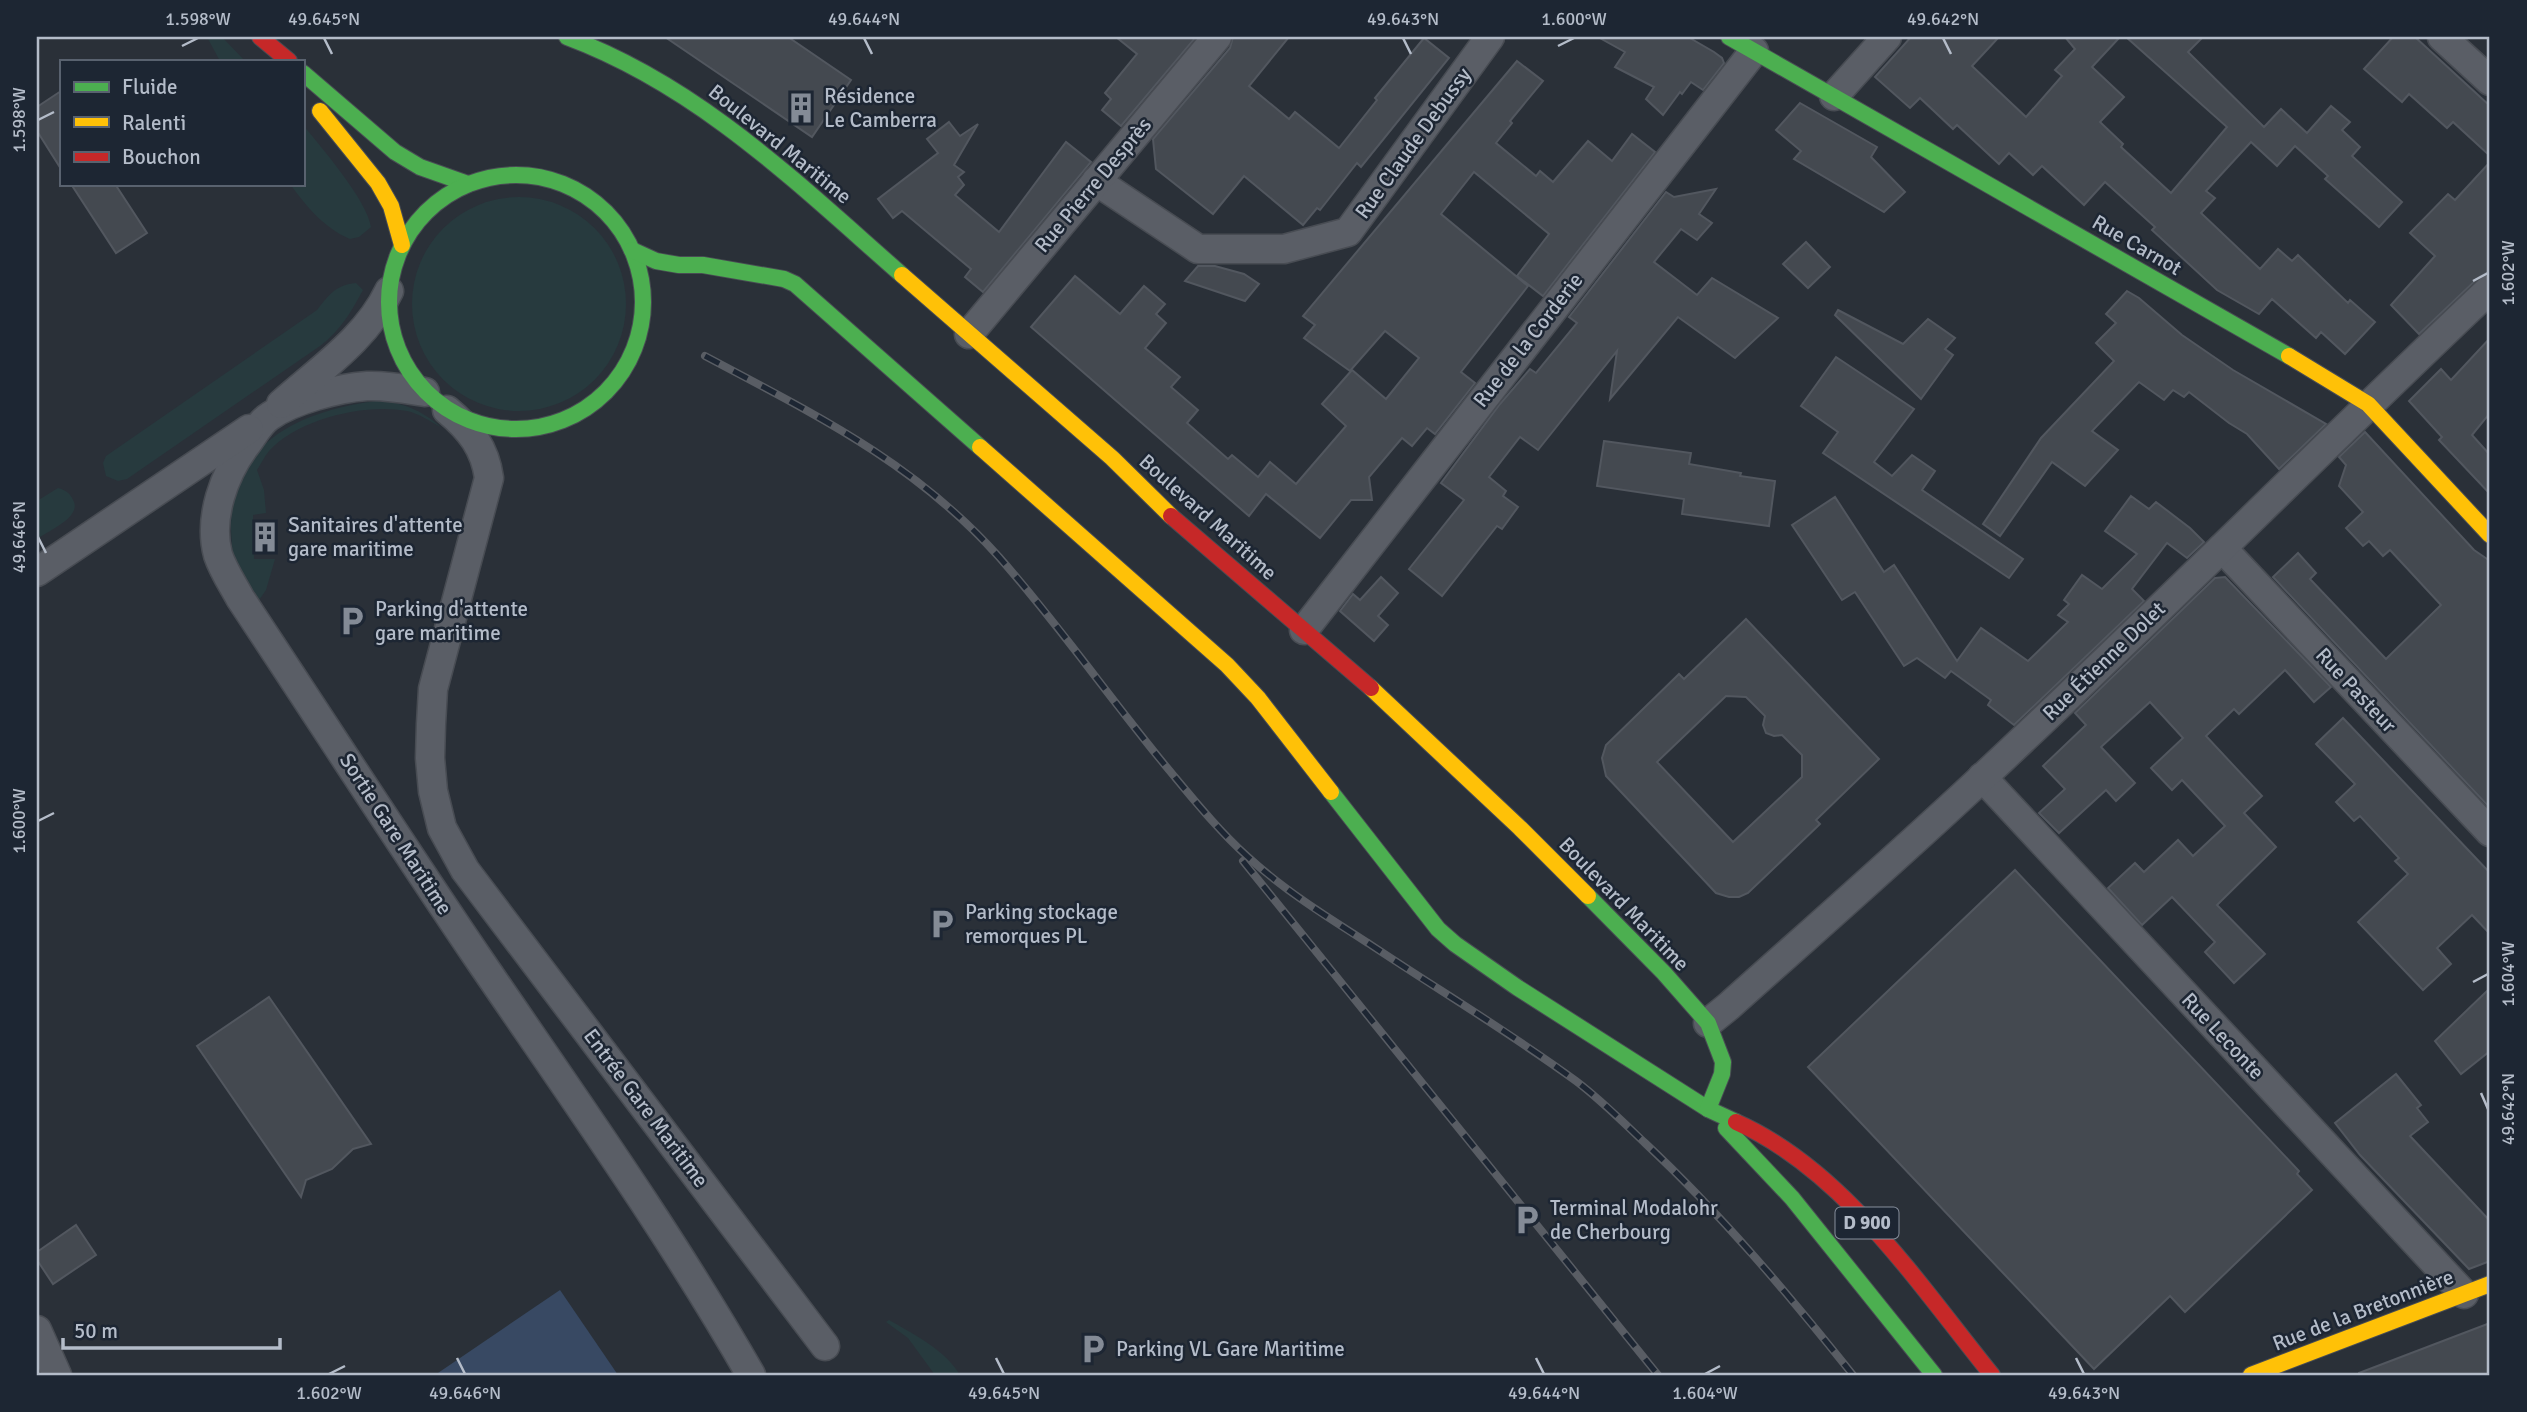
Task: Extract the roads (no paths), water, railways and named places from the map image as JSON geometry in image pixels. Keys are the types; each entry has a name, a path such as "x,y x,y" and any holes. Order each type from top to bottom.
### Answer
{"main road":[{"path":"260,37 278,60"},
{"path":"260,37 288,60"},
{"name":"Boulevard Maritime","path":"567,37 597,47 674,88 716,116 810,193 1112,458 1157,504 1381,697 1520,828 1655,964 1708,1023 1723,1062 1722,1074 1708,1109"},
{"name":"Rue Carnot","path":"1729,37 2368,404 2490,535"},
{"path":"304,74 395,152 420,167 468,184"},
{"path":"304,91 378,183 391,206 402,245"},
{"path":"528,175 558,182 586,195 610,215 628,240 639,269 644,299 640,332 628,364 608,391 579,415 535,429 509,430 477,423 447,410 425,392 408,370 396,345 390,319 389,291 392,274 402,245 419,219 441,199 468,184 498,176 528,175"},
{"path":"632,250 656,261 703,265 784,279 795,284 1227,665 1258,698 1438,929 1518,988 1708,1109"},
{"path":"698,280 711,276 754,275"},
{"path":"642,314 662,297"},
{"name":"D 900","path":"1708,1109 1792,1198 1934,1375"},
{"name":"D 900","path":"1708,1109 1748,1126 1779,1145 1825,1180 1899,1260 1992,1375"},
{"name":"Rue de la Bretonnière","path":"2251,1375 2490,1284"}],"street":[{"name":"Rue Pierre Desprès","path":"969,334 1216,37"},
{"name":"Rue Claude Debussy","path":"1096,181 1198,249 1284,249 1348,232 1490,37"},
{"path":"1834,96 1887,37"},
{"path":"2442,37 2490,81"},
{"name":"Rue de la Corderie","path":"1304,630 1754,51"},
{"name":"Rue Étienne Dolet","path":"1708,1023 1982,778 2490,289"},
{"path":"37,572 268,416 355,338 380,310 389,291"},
{"name":"Sortie Gare Maritime","path":"425,392 366,386 302,401 268,416 234,461 216,511 218,555 228,577 454,922 619,1165 751,1375"},
{"name":"Entrée Gare Maritime","path":"447,410 466,425 476,440 487,461 489,478 433,689 430,758 433,791 442,828 465,870 825,1346"},
{"name":"Rue Pasteur","path":"2222,548 2490,832"},
{"name":"Rue Leconte","path":"1982,778 2464,1294"},
{"path":"37,1330 57,1375"}],"water":[{"path":"560,1290 618,1375 435,1375"}],"railway":[{"path":"705,356 861,443 933,494 966,523 1021,583 1169,770 1237,847 1306,903 1525,1045 1594,1096 1673,1170 1728,1227 1853,1375"},
{"path":"1243,861 1658,1375"}],"place":[{"name":"Résidence Le Camberra","path":"801,108"},
{"name":"Sanitaires d'attente gare maritime","path":"265,537"},
{"name":"Parking d'attente gare maritime","path":"352,621"},
{"name":"Parking stockage remorques PL","path":"942,924"},
{"name":"Terminal Modalohr de Cherbourg","path":"1527,1220"},
{"name":"Parking VL Gare Maritime","path":"1093,1349"}]}
